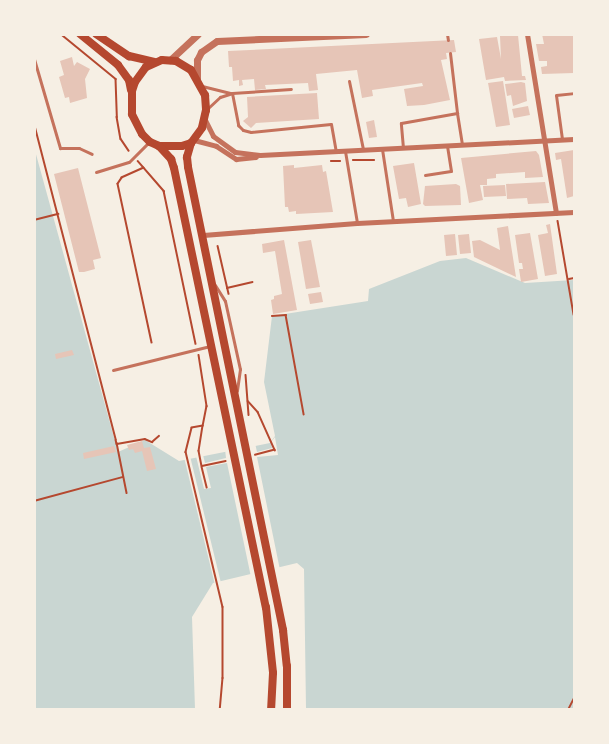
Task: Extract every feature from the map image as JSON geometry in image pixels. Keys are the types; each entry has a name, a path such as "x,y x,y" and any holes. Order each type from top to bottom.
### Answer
{"main road":[{"path":"80,34 118,65 129,80 132,91 132,114 142,134 150,142 159,146 173,147 192,141"},
{"path":"96,34 129,56 154,62 170,60 183,65 199,82 206,115 192,141 187,157 188,167 237,399 286,651 287,710"},
{"path":"132,91 140,73 154,62"},
{"path":"159,146 171,159 174,168 260,578 271,651 271,710"}],"street":[{"path":"170,60 198,34"},
{"path":"199,82 196,60 201,52 217,41 366,34"},
{"path":"527,34 556,213"},
{"path":"206,115 213,136 235,152 260,155 574,139"},
{"path":"192,141 216,146 236,159 246,160 260,155"},
{"path":"202,235 357,223 574,212"}],"lane":[{"path":"447,34 448,40"},
{"path":"450,53 462,145"},
{"path":"34,59 60,148 79,148 92,154"},
{"path":"350,81 364,150"},
{"path":"199,82 232,93"},
{"path":"206,115 220,97 232,93 291,89"},
{"path":"232,93 238,125 243,130 251,132 331,124 336,152"},
{"path":"562,139 556,95 574,93"},
{"path":"403,148 401,123 457,113"},
{"path":"96,172 135,158 150,142"},
{"path":"425,175 451,171 447,146"},
{"path":"382,149 393,221"},
{"path":"345,151 357,223"},
{"path":"113,370 211,346"}],"path":[{"path":"61,34 116,79 115,104 121,139 164,191 208,399 199,445 207,487"},
{"path":"34,122 117,442 127,493"},
{"path":"145,168 122,178 118,184 152,342"},
{"path":"556,213 574,315"},
{"path":"34,220 59,214"},
{"path":"568,280 574,278"},
{"path":"227,288 252,282"},
{"path":"272,316 286,315 304,414"},
{"path":"248,400 258,412 275,450 256,454"},
{"path":"203,426 192,428 186,452 220,593 224,678 220,710"},
{"path":"117,442 145,439 152,442 159,436"},
{"path":"202,466 226,461"},
{"path":"34,501 123,477"},
{"path":"568,710 574,698"}],"shaded area":[{"path":"34,147 118,452 145,440 179,461 270,443 275,436 264,382 272,316 368,301 369,289 440,261 466,258 525,283 574,280 574,709 306,709 304,569 297,563 213,583 192,617 195,709 35,709"}],"pier":[{"path":"275,437 278,455 257,457 280,570 251,577 227,463 206,467 211,488 204,489 196,456 203,455 205,463 226,458 225,449 255,443 257,452 272,448 271,442"},
{"path":"190,456 221,583 215,585 184,457"}],"building":[{"path":"542,34 574,34 574,73 542,74 541,67 547,66 547,61 539,61 536,44 544,44"},
{"path":"518,35 522,76 525,76 526,80 505,81 504,77 486,80 479,39 497,37 501,59 500,36"},
{"path":"454,40 456,52 446,53 447,59 441,60 450,100 424,105 407,106 404,89 423,86 422,83 372,90 373,96 362,98 357,70 316,74 318,90 309,91 308,83 265,85 266,89 255,90 254,79 242,80 243,85 239,86 239,80 233,81 232,67 229,67 228,51"},
{"path":"72,57 74,66 77,62 90,69 85,79 87,98 70,103 69,97 65,98 59,77 64,75 60,61"},
{"path":"503,81 510,125 496,127 488,83"},
{"path":"525,83 527,101 513,106 511,95 507,96 505,84"},
{"path":"317,93 319,119 256,123 251,128 243,121 248,117 247,97"},
{"path":"528,106 530,115 514,118 512,109"},
{"path":"374,120 377,137 369,138 366,122"},
{"path":"574,150 574,196 567,198 561,159 556,160 555,153"},
{"path":"536,151 539,155 543,177 525,178 525,172 496,174 496,178 487,179 487,185 480,185 483,200 469,203 461,158"},
{"path":"414,163 421,204 408,207 406,198 399,199 393,166"},
{"path":"294,165 294,168 322,165 323,172 326,171 333,212 296,214 296,211 289,212 288,207 285,207 283,166"},
{"path":"78,168 101,258 93,260 95,269 84,272 79,272 54,174"},
{"path":"545,182 549,203 528,204 527,198 507,199 506,184"},
{"path":"456,184 460,186 461,205 425,206 423,204 425,186"},
{"path":"505,185 506,196 484,197 483,186"},
{"path":"550,224 557,274 545,276 538,235 548,233 546,225"},
{"path":"508,226 516,277 474,257 472,241 480,240 500,250 497,228"},
{"path":"530,233 538,279 521,282 519,269 523,269 522,263 519,263 515,235"},
{"path":"455,234 457,255 446,256 444,235"},
{"path":"469,234 471,253 460,254 458,235"},
{"path":"284,240 297,310 273,314 271,300 274,296 282,294 275,251 263,253 262,244"},
{"path":"311,240 320,287 306,289 298,242"},
{"path":"321,292 323,302 310,304 308,294"},
{"path":"72,350 74,355 56,359 55,354"},
{"path":"142,441 144,448 150,447 156,469 147,471 142,451 135,453 133,449 129,450 127,445"},
{"path":"114,446 116,452 84,459 83,453"}]}
